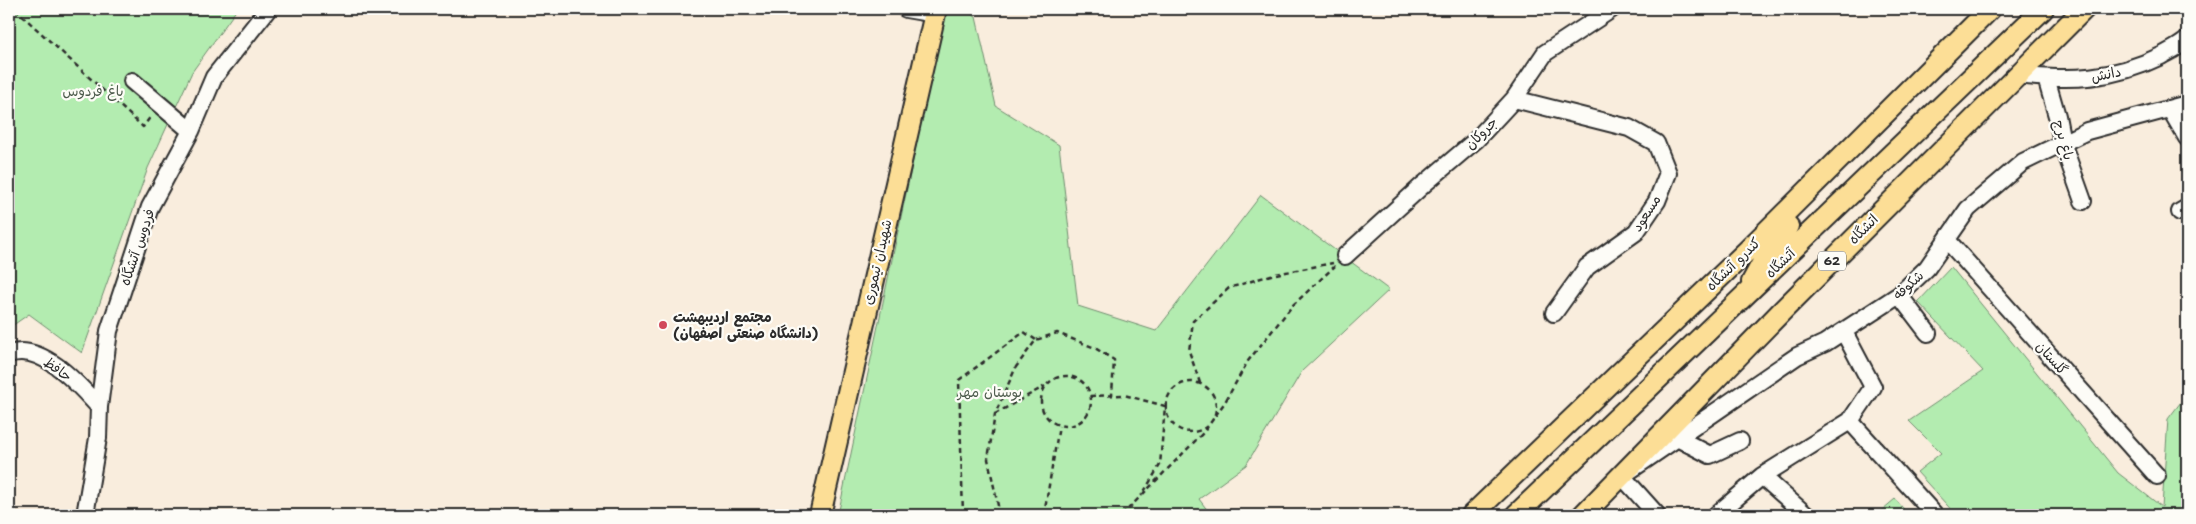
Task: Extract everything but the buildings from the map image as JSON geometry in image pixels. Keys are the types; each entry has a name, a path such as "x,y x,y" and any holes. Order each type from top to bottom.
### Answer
{"main road":[{"name":"کندرو آتشگاه","path":"1472,515 1747,251 1990,9"},
{"name":"آتشگاه","path":"1516,515 2043,9"},
{"name":"اتشگاه","path":"1583,515 1782,310 2084,9"},
{"name":"شهیدان تیموری","path":"820,515 935,12"},
{"path":"1742,299 1771,247 1803,208 1911,104 1947,51"}],"street":[{"name":"فردوس آتشگاه","path":"85,515 98,438 99,407 109,331 147,216 191,131 214,77 268,9"},
{"path":"906,9 935,12"},
{"name":"جروکان","path":"1346,256 1423,185 1476,140 1514,99 1545,54 1612,9"},
{"name":"دانش","path":"2017,75 2082,79 2137,67 2187,40"},
{"name":"باغ برج","path":"2046,78 2062,142 2083,201"},
{"path":"132,81 191,131"},
{"name":"مسعود","path":"1514,99 1629,128 1656,143 1668,173 1657,201 1636,232 1587,267 1554,313"},
{"name":"شکوفه","path":"1622,476 1797,356 1844,332 1899,296 1927,268 1968,209 2022,162 2087,131 2187,104"},
{"path":"2170,109 2187,138"},
{"name":"گلستان","path":"1947,240 2157,476"},
{"path":"1899,296 1928,333"},
{"path":"1716,515 1762,476 1850,421 1874,387 1844,332"},
{"name":"حافظ","path":"9,354 18,351 34,352 74,379 99,407"},
{"path":"1850,421 1935,515"},
{"path":"1677,438 1710,455 1740,441"},
{"path":"1622,476 1657,515"},
{"path":"1762,476 1806,515"}],"path":[{"path":"15,9 143,127 160,104"},
{"path":"1200,384 1189,351 1193,321 1229,288 1272,275 1328,265 1346,256"},
{"path":"1122,515 1192,445 1225,402 1248,362 1293,305 1346,256"},
{"path":"963,515 959,380 1024,332 1036,340"},
{"path":"1000,515 988,459 995,414 1016,367 1036,340 1057,333 1095,348 1114,360 1112,395"},
{"path":"995,414 1059,377 1075,378 1087,388 1091,404 1083,419 1068,426 1059,426 1052,422 1042,408 1042,392 1046,385"},
{"path":"1142,495 1160,465 1165,406 1167,398 1177,386 1192,382 1200,384 1213,394 1216,402 1213,419 1201,430 1193,432 1176,428 1170,422 1165,406"},
{"path":"1090,396 1124,395 1165,406"},
{"path":"1044,515 1059,426"}],"green space":[{"name":"باغ فردوس","path":"9,9 237,9 192,72 148,168 82,353 29,314 9,328"},
{"name":"بوستان مهر","path":"945,9 963,9 976,17 996,106 1059,145 1078,306 1156,331 1261,195 1389,290 1302,371 1246,465 1199,499 1211,515 838,515"},
{"path":"1951,267 2118,473 2162,507 2168,419 2187,394 2187,515 1956,515 1917,472 1941,453 1909,421 1983,371 1918,302"},
{"path":"1895,499 1909,515 1876,515"}],"place":[{"name":"مجتمع اردیبهشت (دانشگاه صنعتی اصفهان)","path":"663,325"}]}
